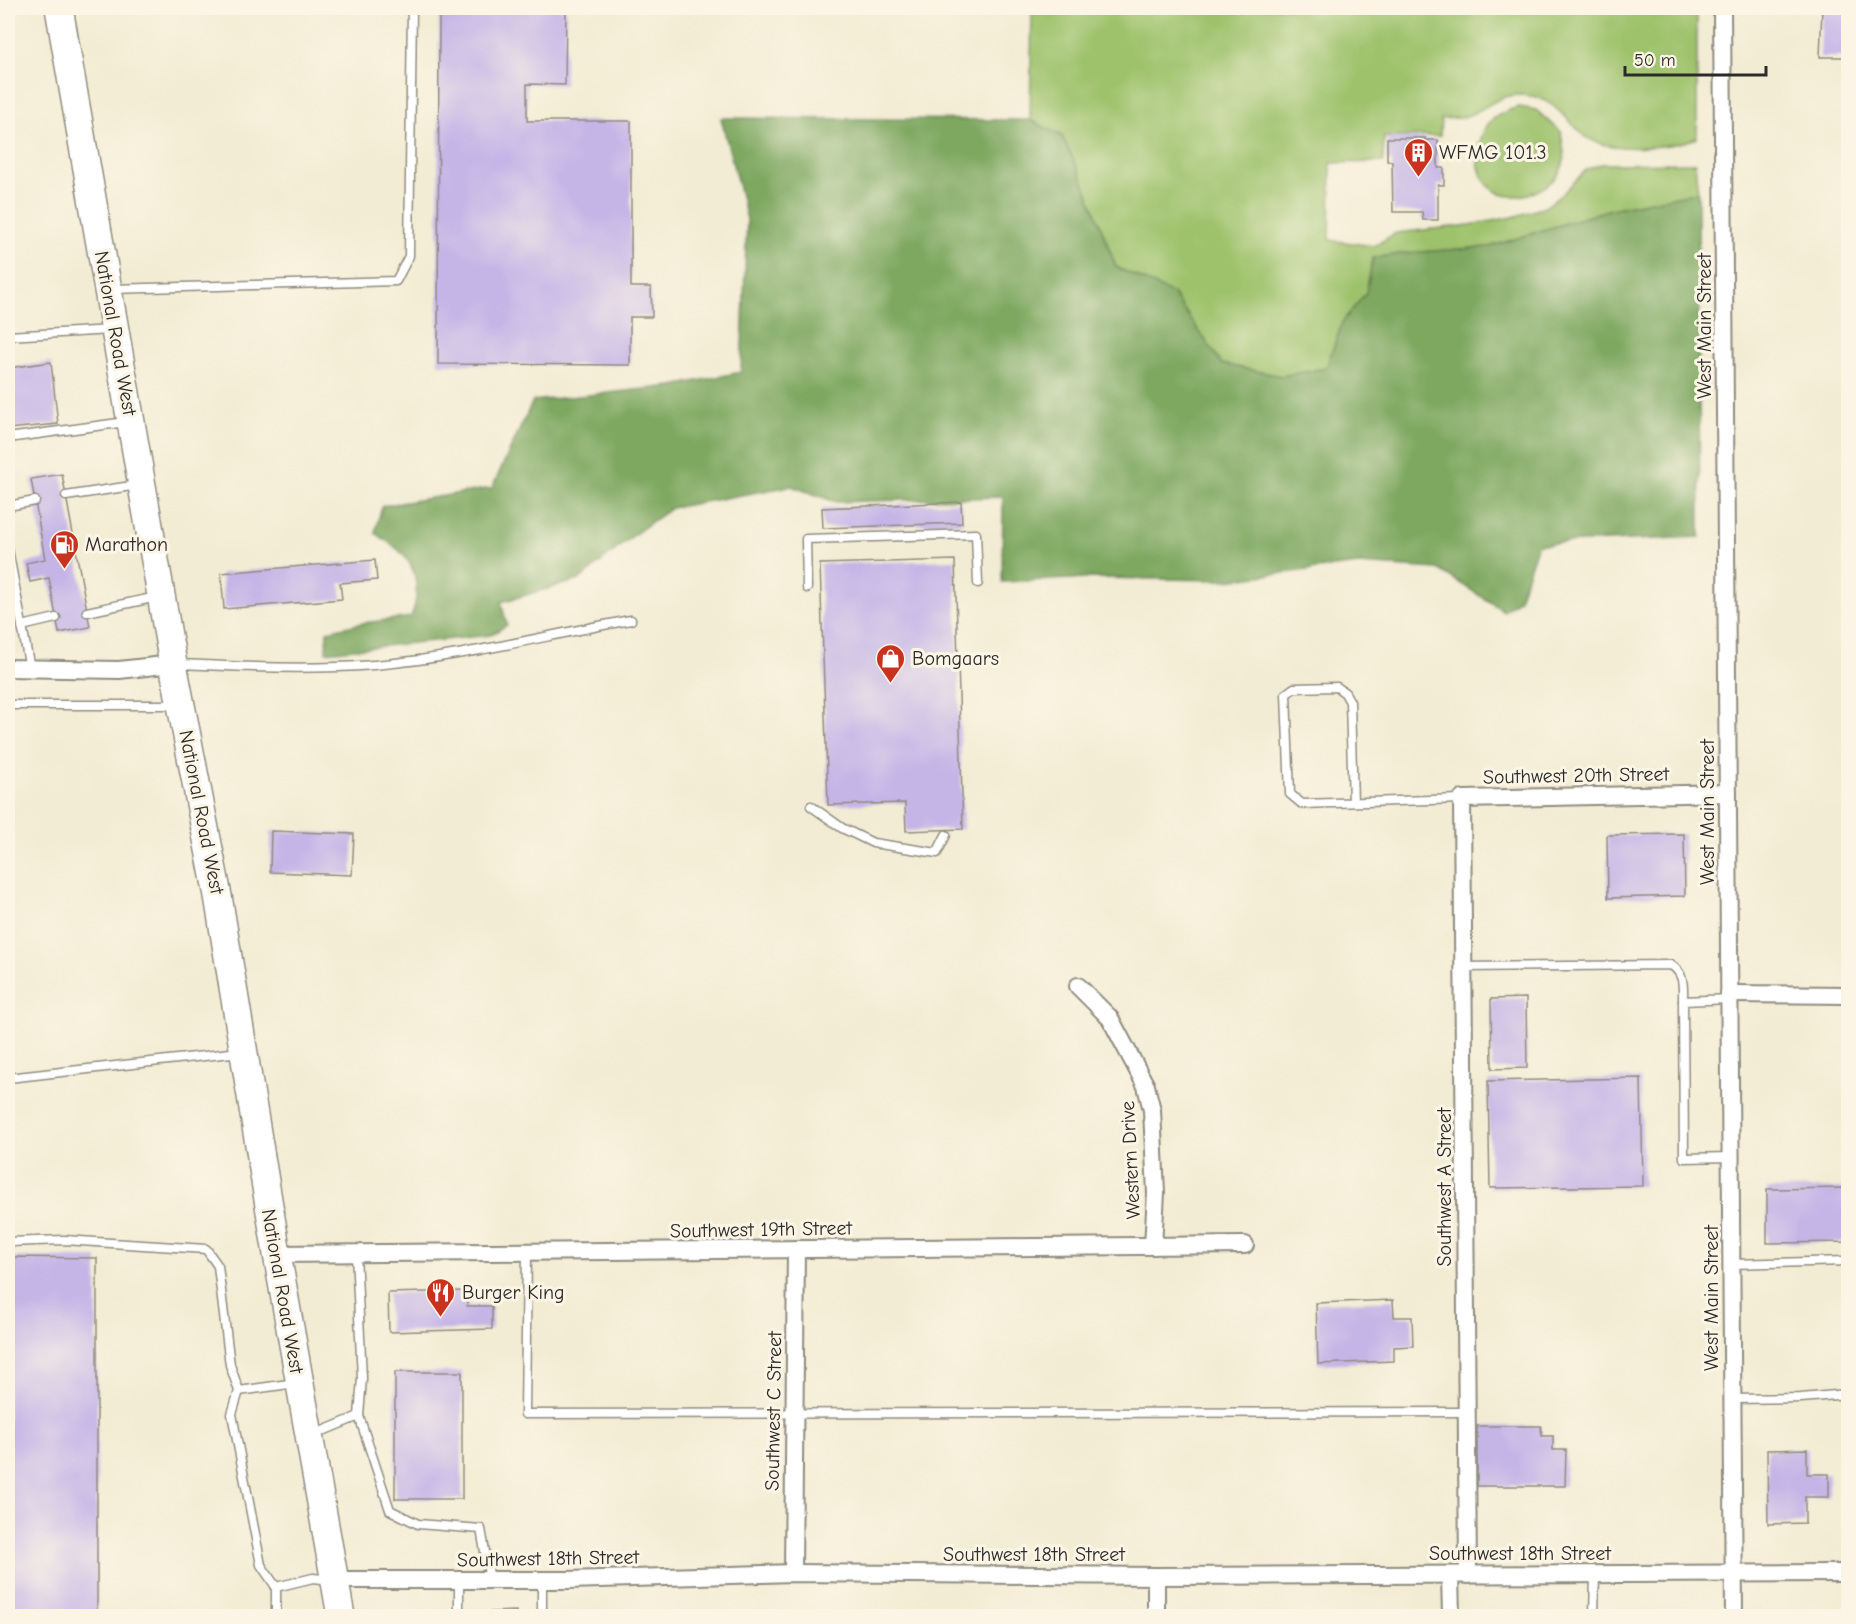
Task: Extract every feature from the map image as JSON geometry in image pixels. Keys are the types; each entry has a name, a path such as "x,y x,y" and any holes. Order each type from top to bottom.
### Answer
{"main road":[{"name":"National Road West","path":"59,8 173,664 218,896 277,1254 341,1617"}],"street":[{"name":"West Main Street","path":"1722,8 1734,1617"},
{"path":"8,668 119,670 173,664"},
{"name":"Southwest 20th Street","path":"1462,798 1728,793"},
{"name":"Southwest A Street","path":"1462,798 1468,1575"},
{"name":"Western Drive","path":"1078,986 1110,1018 1146,1086 1152,1110 1156,1192 1153,1246"},
{"path":"1730,997 1848,995"},
{"name":"Southwest 19th Street","path":"277,1254 1245,1245"},
{"name":"Southwest C Street","path":"793,1573 796,1249"},
{"name":"Southwest 18th Street","path":"334,1580 542,1580 793,1573 1156,1576 1848,1573"},
{"path":"1450,1575 1451,1617"},
{"path":"1156,1576 1156,1617"}],"lane":[{"path":"108,289 396,281 409,256 412,8"},
{"path":"8,336 115,330"},
{"path":"8,438 131,421"},
{"path":"66,496 142,484"},
{"path":"8,506 35,501"},
{"path":"807,588 806,539 976,534 978,583"},
{"path":"8,549 30,669"},
{"path":"87,612 161,596"},
{"path":"22,626 56,618"},
{"path":"173,664 294,669 376,665 470,653 631,620"},
{"path":"1353,802 1350,702 1345,693 1337,687 1294,688 1286,694 1290,794 1302,804 1462,798"},
{"path":"8,705 181,705"},
{"path":"811,807 842,828 873,843 937,853 946,835"},
{"path":"1463,967 1671,965 1682,978 1684,1158 1731,1157"},
{"path":"1683,1000 1730,997"},
{"path":"8,1078 243,1051"},
{"path":"8,1242 64,1240 206,1249 218,1266 230,1365 239,1391 232,1414 261,1565 276,1587 276,1617"},
{"path":"527,1252 525,1414 1467,1412"},
{"path":"356,1254 362,1378 359,1416 390,1510 418,1524 481,1529 490,1580"},
{"path":"1731,1263 1848,1261"},
{"path":"239,1391 299,1382"},
{"path":"1732,1399 1801,1398 1848,1394"},
{"path":"309,1437 359,1416"},
{"path":"1594,1617 1595,1574"},
{"path":"276,1587 313,1578 334,1580"},
{"path":"459,1580 459,1617"},
{"path":"542,1580 542,1617"}],"green space":[{"path":"1032,8 1697,8 1697,138 1656,147 1608,145 1595,142 1585,136 1561,112 1540,98 1519,95 1502,98 1473,114 1441,119 1440,136 1384,137 1383,162 1331,163 1330,240 1374,246 1396,233 1470,225 1513,217 1545,207 1586,170 1601,164 1695,163 1698,192 1611,209 1489,247 1406,253 1366,293 1343,321 1326,369 1281,376 1222,364 1173,294 1116,267 1084,182 1062,136 1030,120"},
{"path":"1519,107 1536,110 1561,132 1563,164 1559,173 1545,187 1525,195 1504,195 1495,191 1482,177 1478,157 1479,147 1485,128 1491,121"},
{"path":"721,118 1030,120 1062,136 1084,182 1116,267 1173,294 1222,364 1281,376 1326,368 1343,321 1366,293 1373,258 1406,253 1489,247 1611,209 1698,192 1700,537 1538,544 1519,599 1504,611 1438,569 1358,564 1226,580 1092,578 1002,582 1003,497 836,502 791,486 671,508 579,580 501,602 507,625 491,635 326,652 327,631 363,623 411,617 416,594 413,570 402,553 375,533 382,506 492,488 533,401 673,386 741,372 747,219"}],"building":[{"path":"439,8 566,8 565,85 527,84 527,121 631,121 631,287 651,287 652,317 630,317 630,365 438,364"},
{"path":"1822,8 1848,8 1848,57 1820,57"},
{"name":"WFMG 101.3","path":"1387,138 1438,140 1438,168 1444,168 1444,185 1438,185 1438,220 1423,220 1422,212 1393,212 1392,161 1387,161"},
{"path":"51,362 58,424 8,429 8,368"},
{"path":"62,474 90,627 59,633 49,578 30,582 26,563 45,559 31,479"},
{"path":"961,502 962,523 823,528 822,508"},
{"path":"375,560 377,580 340,583 342,599 224,609 221,573"},
{"name":"Bomgaars","path":"955,560 963,829 906,831 905,803 828,805 820,564"},
{"path":"271,831 354,834 352,875 270,872"},
{"path":"1684,834 1685,896 1608,898 1607,835"},
{"path":"1526,998 1527,1068 1492,1069 1491,999"},
{"path":"1641,1078 1643,1186 1490,1188 1488,1081"},
{"path":"1848,1188 1848,1242 1767,1243 1767,1189"},
{"path":"8,1257 97,1258 97,1616 8,1616"},
{"name":"Burger King","path":"466,1291 467,1306 492,1306 492,1329 389,1332 388,1293"},
{"path":"1393,1300 1394,1317 1412,1317 1413,1346 1394,1347 1394,1361 1318,1364 1316,1303"},
{"path":"395,1372 462,1372 462,1499 395,1499"},
{"path":"1477,1426 1541,1426 1542,1436 1553,1436 1553,1450 1566,1450 1565,1486 1477,1486"},
{"path":"1807,1449 1807,1474 1829,1474 1829,1497 1805,1497 1805,1523 1768,1524 1767,1450"},
{"path":"516,1611 516,1616 466,1616 466,1613"}],"place":[{"name":"WFMG 101.3","path":"1418,178"},
{"name":"Marathon","path":"64,570"},
{"name":"Bomgaars","path":"891,684"},
{"name":"Burger King","path":"441,1318"}]}
